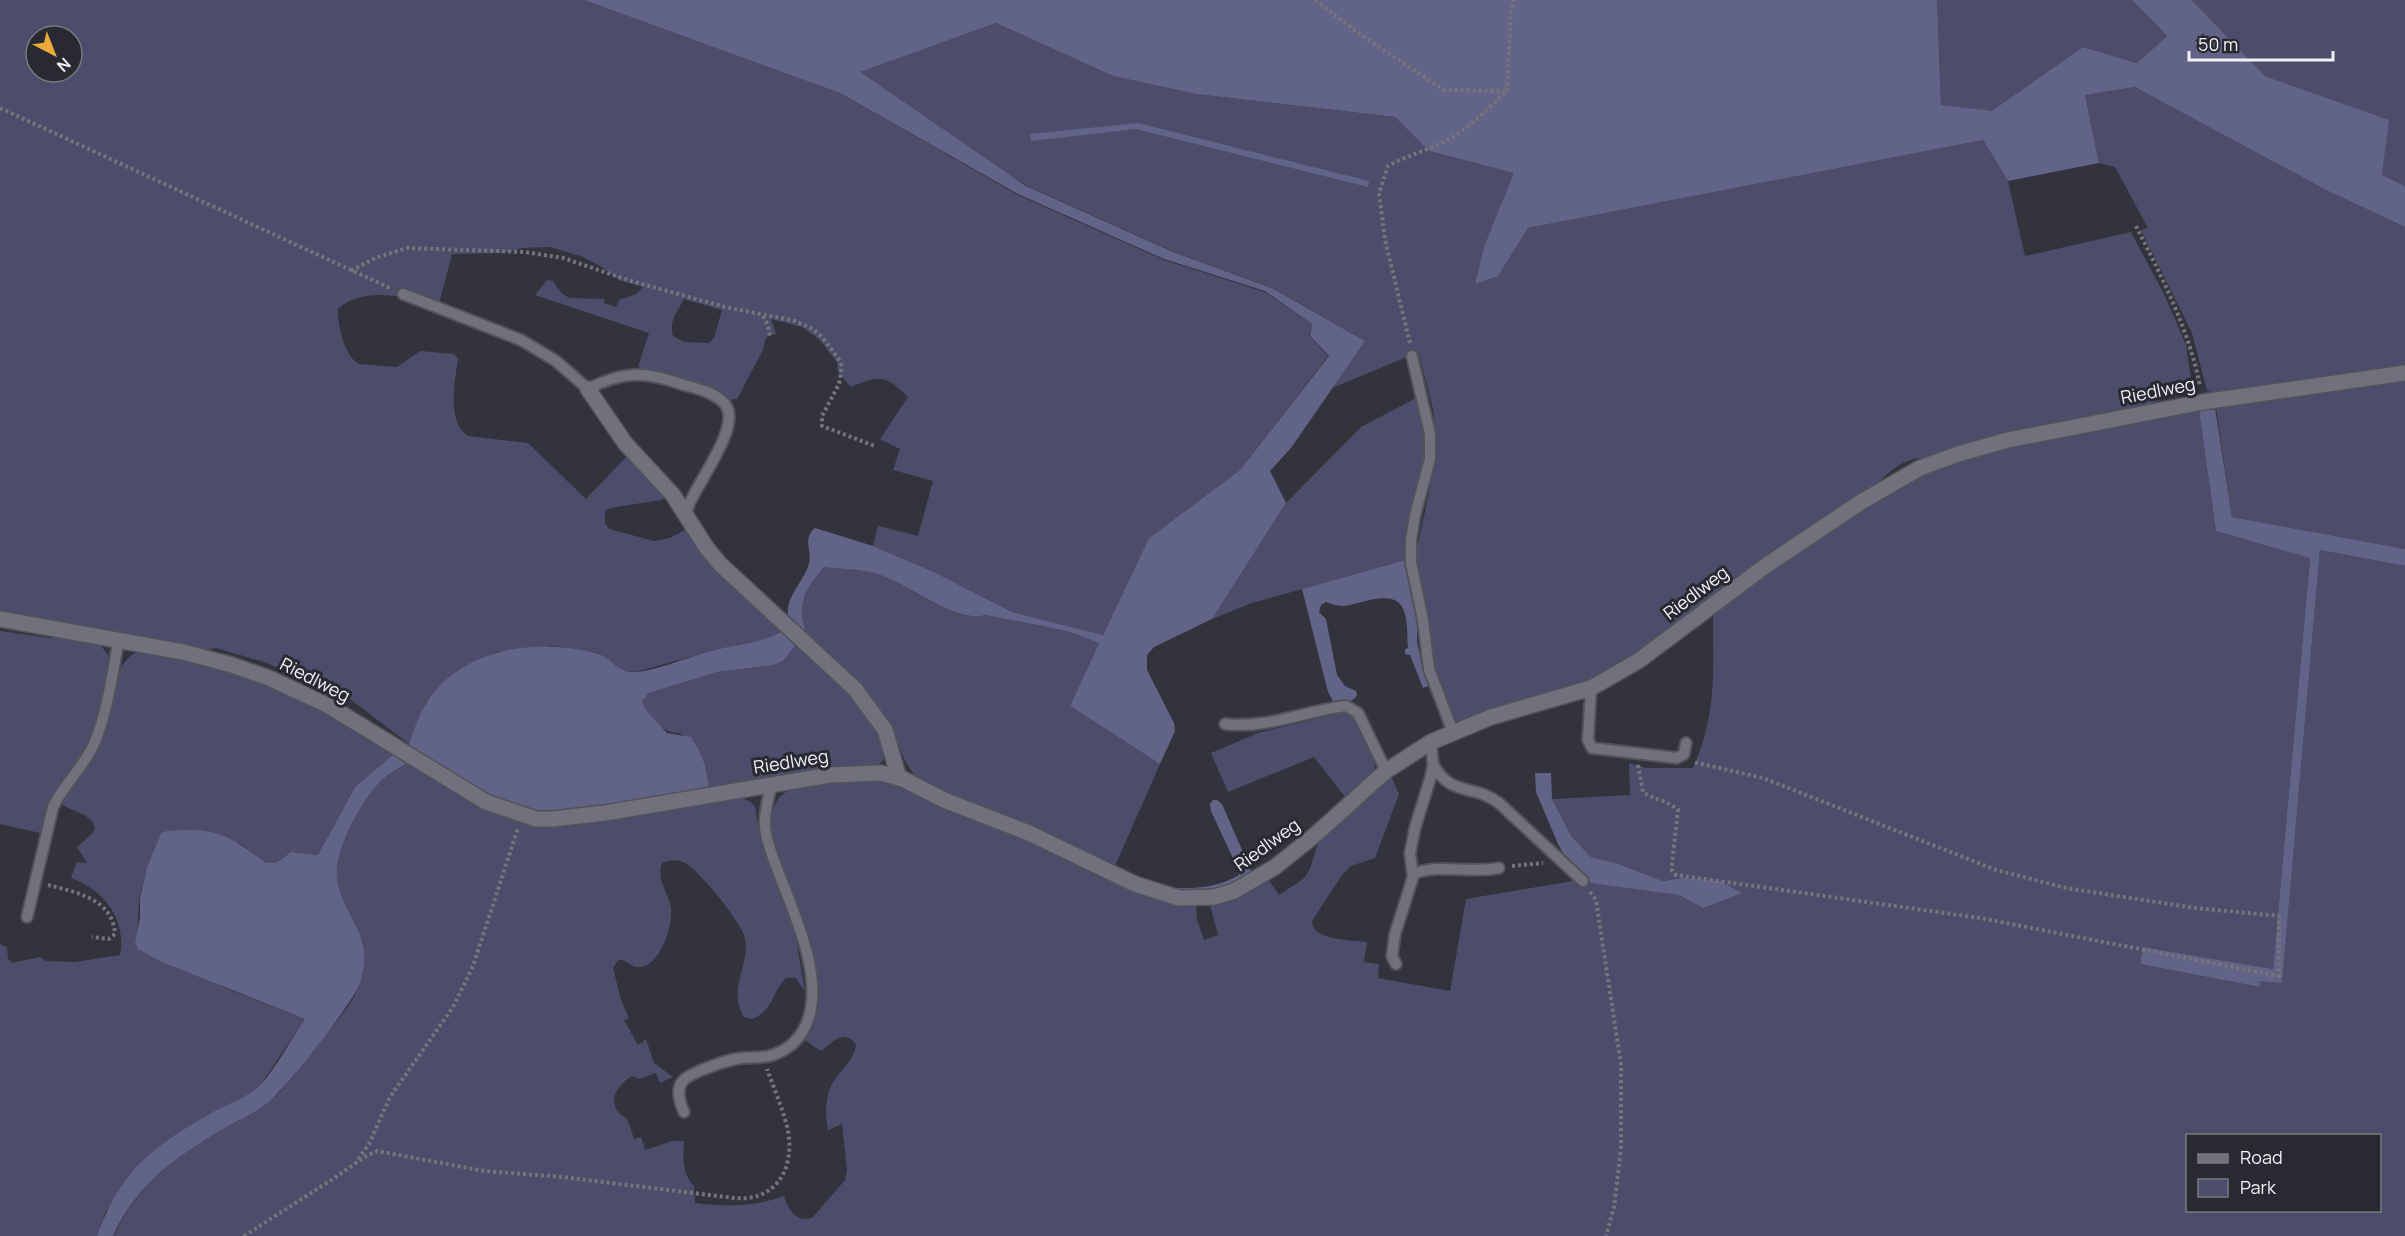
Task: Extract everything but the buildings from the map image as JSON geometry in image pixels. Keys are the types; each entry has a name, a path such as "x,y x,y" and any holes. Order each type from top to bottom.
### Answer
{"street":[{"name":"Riedlweg","path":"0,619 119,639 232,665 294,689 328,706 486,802 522,815 552,819 605,813 830,775 881,773 899,778 944,800 1029,833 1135,884 1161,894 1197,899 1234,891 1268,872 1315,835 1386,771 1431,742 1491,717 1591,688 1638,661 1764,567 1861,502 1920,468 1958,454 2008,440 2203,402 2405,373"},
{"path":"588,389 626,443 686,513 706,547 720,564 855,688 885,730 899,778"}],"lane":[{"path":"403,294 521,340 556,361 588,389 614,377 651,375 711,394 724,402 730,413 728,426 709,470 688,503 686,513"},
{"path":"1412,356 1430,434 1430,459 1415,515 1411,540 1411,563 1423,620 1429,669 1453,732"},
{"path":"27,917 53,807 93,746 99,730 119,639"},
{"path":"1591,688 1589,745 1596,749 1677,758 1684,754 1686,743"},
{"path":"1225,724 1255,726 1346,706 1358,713 1386,771"},
{"path":"1396,964 1392,956 1395,934 1413,874 1411,847 1433,764 1431,742"},
{"path":"1433,764 1449,784 1491,797 1583,881"},
{"path":"684,1113 679,1100 679,1091 681,1083 688,1077 736,1059 763,1057 789,1048 798,1039 810,1013 812,986 808,957 773,860 765,827 771,786"},
{"path":"1413,874 1433,868 1467,870 1499,868"}],"path":[{"path":"1315,0 1361,35 1444,90 1508,91"},
{"path":"1412,356 1384,240 1379,193 1388,166 1408,155 1446,141 1479,117 1508,91 1511,10 1514,0"},
{"path":"0,108 403,294"},
{"path":"2136,226 2181,324 2195,361 2203,402"},
{"path":"351,270 375,258 407,248 525,252 563,258 685,296 805,325 823,338 842,366 839,384 822,416 822,426 875,446"},
{"path":"762,315 768,325 770,337"},
{"path":"1637,754 1643,792 1652,799 1677,810 1672,863 1672,871 1676,875 1980,918 2278,976 2279,916 2183,906 2067,888 1996,870 1763,778 1677,758"},
{"path":"356,1162 369,1144 390,1097 453,1007 473,966 522,815"},
{"path":"1499,868 1526,864 1569,866"},
{"path":"1583,881 1596,900 1621,1065 1621,1148 1614,1207 1606,1236"},
{"path":"36,882 87,896 103,906 115,934 109,939 92,937"},
{"path":"244,1236 356,1162 377,1151 484,1171 562,1177 734,1198 756,1198 770,1191 779,1182 786,1166 788,1150 788,1131 763,1057"}],"green space":[{"path":"0,0 584,0 840,93 1018,195 1164,260 1265,292 1312,324 1309,336 1328,356 1240,470 1149,538 1103,635 1012,612 934,572 873,546 878,526 918,536 933,481 893,470 900,449 880,439 908,397 893,384 881,379 868,380 851,387 838,372 837,362 820,340 802,327 771,319 776,334 766,338 763,350 737,399 728,400 703,388 638,367 649,333 535,295 547,280 553,281 562,294 570,298 605,299 604,303 616,307 619,300 636,294 643,287 619,280 602,267 583,257 550,247 522,248 504,253 452,254 439,304 387,295 373,295 360,297 338,309 343,340 354,360 359,364 397,367 420,351 454,354 458,359 454,411 461,430 468,436 528,443 586,499 627,456 664,494 664,498 610,508 605,511 605,523 609,529 654,541 670,538 689,528 785,630 771,639 714,650 636,672 620,670 599,653 553,646 496,652 426,702 409,744 346,696 264,662 216,648 201,651 141,636 0,613","holes":["684,299 722,310 714,338 709,343 684,342 673,336 673,321"]},
{"path":"1937,0 2132,0 2167,36 2137,63 2083,47 1992,112 1941,105"},
{"path":"2192,0 2405,0 2405,186 2382,175 2388,120 2265,76"},
{"path":"996,23 1113,76 1196,94 1395,117 1429,151 1515,173 1485,244 1498,276 1528,228 1983,140 2008,181 2025,256 2131,232 2164,294 2186,345 2193,393 2162,399 2142,408 1928,458 1913,459 1899,465 1876,486 1649,647 1605,675 1567,691 1457,723 1431,659 1416,554 1437,454 1433,409 1419,354 1332,388 1365,341 1275,289 1172,251 1027,186 932,124 859,72"},
{"path":"2136,87 2328,191 2405,227 2405,368 2224,394 2207,391 2192,333 2141,230 2148,228 2115,167 2099,163 2085,95"},
{"path":"2405,379 2405,549 2232,517 2216,408"},
{"path":"1418,397 1425,437 1424,464 1405,535 1405,560 1252,603 1212,619 1286,503 1361,427"},
{"path":"2199,411 2216,531 2310,557 2273,969 2143,947 2140,964 2258,987 2260,981 2282,982 2320,550 2405,566 2405,1236 114,1236 135,1199 162,1171 193,1148 257,1111 273,1099 349,1004 360,983 364,968 364,954 359,932 338,885 339,859 350,828 366,800 383,779 410,761 740,797 751,802 755,807 760,838 796,938 805,992 796,978 786,978 766,1010 753,1019 744,1017 738,996 746,945 741,928 718,896 691,867 676,860 662,863 660,876 670,902 671,915 668,934 660,952 647,965 638,967 618,960 613,968 621,1000 629,1018 624,1020 638,1045 646,1039 654,1063 673,1077 660,1083 656,1073 639,1079 632,1076 616,1092 614,1102 619,1113 627,1120 634,1139 641,1137 645,1150 672,1141 684,1141 684,1165 687,1176 694,1186 695,1203 740,1205 784,1196 790,1210 797,1217 812,1218 845,1180 847,1170 842,1124 828,1130 826,1107 832,1084 850,1060 856,1044 843,1037 835,1040 823,1050 819,1050 805,1040 812,1030 817,1012 815,970 775,853 771,814 778,799 784,793 816,782 870,778 899,785 1018,834 1158,900 1177,905 1196,905 1197,920 1204,940 1218,935 1210,905 1228,900 1268,879 1279,895 1304,878 1322,837 1391,776 1399,794 1375,858 1351,866 1342,875 1312,921 1314,928 1326,936 1367,942 1364,962 1379,964 1378,978 1450,991 1466,899 1578,880 1679,895 1703,908 1683,878 1663,881 1619,864 1591,857 1572,837 1552,799 1630,795 1629,763 1646,768 1693,768 1701,749 1710,711 1713,674 1713,615 1818,537 1885,494 1967,456 2043,437"},
{"path":"824,567 874,573 887,577 944,608 958,613 971,616 984,615 1067,631 1099,643 1070,706 1160,764 1114,868 921,782 915,776 886,724 821,654 803,624 800,612 805,593"},
{"path":"0,631 50,638 64,635 99,643 108,655 109,664 95,728 80,759 50,802 40,833 0,824"},
{"path":"797,643 836,676 868,715 882,740 885,750 883,760 869,768 708,790 705,764 698,752 680,733 667,731 656,724 642,701 649,693 717,672 774,665 784,660"},
{"path":"139,651 214,665 282,689 395,753 355,787 318,855 291,852 276,863 266,863 239,843 161,833 140,896 135,942 225,988 305,1019 261,1084 249,1095 216,1111 106,1211 97,1236 0,1236 0,944 7,947 8,959 12,963 40,957 46,961 75,962 120,955 120,929 110,907 93,890 71,878 77,862 87,863 77,847 93,833 95,827 90,819 63,805 61,800 94,755 114,682 120,669 128,658"},
{"path":"1340,713 1349,715 1357,722 1375,762 1373,771 1358,788 1345,797 1314,757 1228,792 1211,753 1258,733"}],"shaded area":[{"path":"584,0 1937,0 1941,105 1992,111 2083,47 2137,63 2167,36 2132,0 2192,0 2265,76 2389,120 2382,175 2405,186 2405,227 2328,191 2135,87 2085,95 2099,163 2008,181 1983,140 1528,228 1498,276 1475,284 1485,244 1514,173 1429,151 1395,117 1196,94 1113,76 996,23 860,72 1026,186 1171,251 1274,289 1365,341 1291,448 1270,471 1286,503 1212,619 1154,647 1147,655 1147,670 1174,723 1175,731 1160,764 1070,706 1099,643 1067,631 985,615 972,616 959,613 887,577 874,573 824,567 806,591 802,607 807,636 791,621 788,608 808,567 809,537 815,528 873,546 934,572 1012,612 1103,635 1149,538 1240,470 1329,356 1310,336 1312,324 1265,291 1164,259 1018,194 840,93"},
{"path":"1138,123 1369,181 1368,187 1136,129 1031,141 1030,134"},
{"path":"2215,408 2232,517 2405,549 2405,566 2320,550 2282,983 2260,981 2259,987 2140,964 2143,947 2273,969 2310,558 2216,531 2199,411"},
{"path":"1405,560 1414,589 1417,642 1422,665 1430,685 1423,688 1410,655 1405,654 1405,649 1408,648 1407,624 1400,604 1386,598 1344,606 1326,602 1321,605 1319,612 1326,619 1337,675 1345,686 1356,691 1357,695 1350,701 1334,703 1328,692 1302,589"},
{"path":"785,630 797,643 784,660 774,665 717,672 649,693 642,701 646,710 667,733 691,737 704,762 708,790 650,801 536,815 514,810 405,747 409,744 424,707 442,683 460,669 481,658 503,651 526,647 573,649 596,653 623,670 636,672 711,651 758,641"},
{"path":"395,753 410,761 383,779 366,800 350,828 339,859 338,885 363,943 364,968 355,993 317,1047 274,1097 257,1111 211,1136 177,1159 148,1184 135,1199 113,1236 97,1236 117,1193 142,1162 173,1137 256,1089 273,1069 305,1019 162,962 138,949 135,942 140,918 140,898 147,868 161,833 173,830 198,830 219,834 238,843 266,863 276,863 291,852 318,855 355,787"},
{"path":"1535,773 1551,773 1552,799 1572,837 1591,857 1619,864 1663,881 1683,878 1720,881 1742,893 1703,908 1679,895 1591,883 1567,860 1558,844 1536,792"},
{"path":"1213,800 1222,804 1252,873 1229,884 1207,890 1160,887 1210,886 1239,875 1211,811 1210,804"}]}
